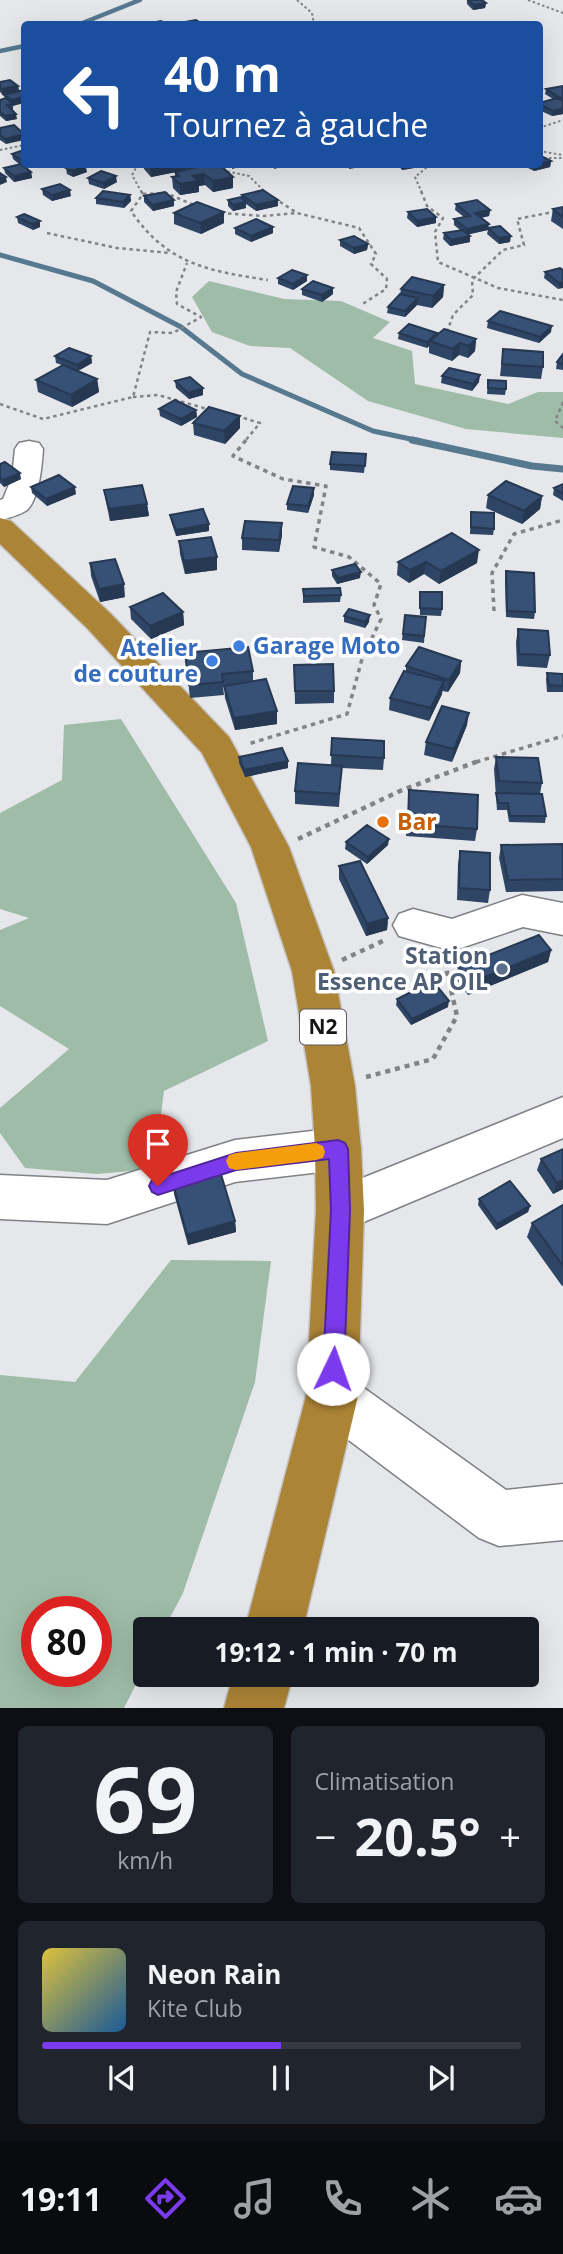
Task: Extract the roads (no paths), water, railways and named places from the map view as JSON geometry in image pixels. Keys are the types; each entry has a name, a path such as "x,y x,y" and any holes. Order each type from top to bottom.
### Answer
{"highway":[{"name":"N2","path":"0,527 99,621 216,746 271,848 313,971 333,1086 338,1149 340,1210 332,1396 277,1617"},
{"path":"254,1708 259,1687"}],"street":[{"path":"0,511 16,504 26,477 29,449"},
{"path":"414,925 452,935 522,911 563,919"},
{"path":"340,1210 563,1117"},
{"path":"0,1197 107,1202 236,1161 338,1149"},
{"path":"332,1396 499,1518 563,1512"}],"waterway":[{"path":"88,21 140,0"},
{"path":"0,51 21,47"},
{"path":"0,255 93,281 181,327 242,374 373,431 420,441"},
{"path":"412,440 532,466 563,469"}],"place":[{"name":"Garage Moto","path":"239,646"},
{"name":"Atelier de couture","path":"212,661"},
{"name":"Bar","path":"383,822"},
{"name":"Station Essence AP OIL","path":"502,969"}]}
